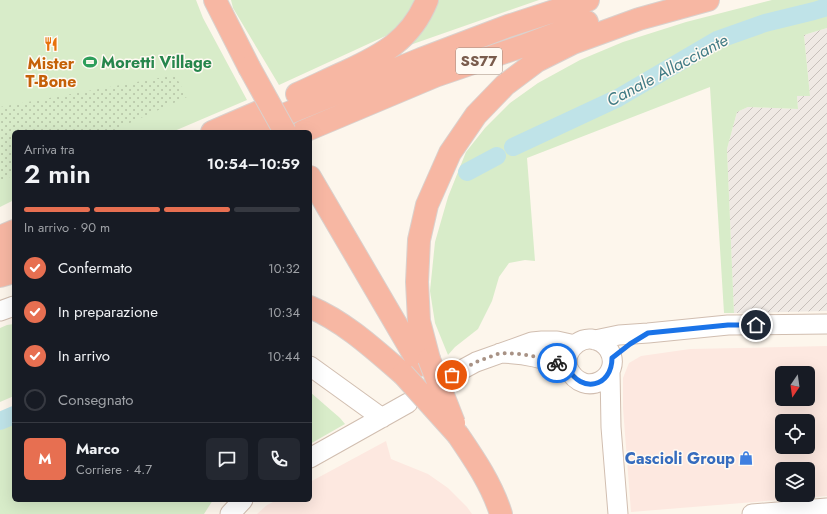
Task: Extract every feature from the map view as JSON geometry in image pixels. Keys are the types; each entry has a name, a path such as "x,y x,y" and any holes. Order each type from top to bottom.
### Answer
{"highway":[{"path":"215,0 249,67 284,130"},
{"path":"216,130 365,63 388,50 411,28 427,0"},
{"name":"SS77","path":"250,130 421,59 508,26 588,0"},
{"name":"SS77","path":"307,130 435,76 599,18 659,0"},
{"path":"417,366 419,321 417,282 419,240 428,205 450,153 476,115 505,85 537,61 573,43 639,19 708,0"},
{"path":"312,181 417,366 458,435 483,473 501,514"},
{"path":"0,237 12,232"},
{"path":"0,260 12,255"},
{"path":"0,276 12,273"},
{"path":"312,308 323,313 365,340 417,366 458,435"}],"street":[{"path":"0,310 12,307"},
{"path":"595,340 619,335 728,325 827,324"},
{"path":"618,514 611,427 611,364 610,352 601,342 588,339 581,341 570,350 567,361 571,374 576,379 588,384 601,381 606,376 611,364 630,344 648,333"},
{"path":"452,375 476,362 532,342 557,340 575,345"},
{"path":"500,353 537,357 568,368"},
{"path":"312,367 382,418"},
{"path":"582,382 593,393 601,405 611,427"},
{"path":"312,457 408,403"},
{"path":"230,514 241,502"},
{"path":"752,514 827,508"}],"shaded area":[{"path":"827,28 827,311 734,313 727,149 737,112 748,107 798,109 797,96 810,96 804,35"},
{"path":"827,346 827,496 815,497 815,462 775,462 775,500 631,512 623,408 623,378 629,363 641,356 690,349"},
{"path":"386,441 391,459 428,474 448,488 472,514 257,514 273,502 312,502 312,481"}],"green space":[{"name":"Moretti Village","path":"0,0 196,0 203,18 247,100 177,130 12,130 12,201 0,207"},
{"path":"231,0 420,0 403,28 279,85 233,8"},
{"path":"438,0 539,0 410,45"},
{"path":"772,0 827,0 827,28 804,35 810,96 797,96 798,109 748,107 737,112 727,149 734,313 724,313 710,87 527,158 535,261 525,260 509,263 499,277 492,301 478,329 455,347 448,355 435,323 430,291 435,242 448,197 466,152 485,128 510,103 538,83 580,60 623,42 686,22"},
{"path":"175,75 187,97 114,130 12,130 12,176 0,182 0,107"},
{"path":"12,324 12,397 0,402 0,328"},
{"path":"312,394 340,418 345,424 312,443"},
{"path":"12,425 12,502 212,502 204,514 0,514 0,430"}],"waterway":[{"name":"Canale Allacciante","path":"513,147 618,98 717,40 765,23 827,7"},
{"name":"Canale Allacciante","path":"467,172 497,156"},
{"name":"Canale Allacciante","path":"0,421 12,416"}],"way so far":[{"path":"452,375 476,362 500,353 520,354 557,363"}],"place":[{"name":"Mister T-Bone","path":"51,44"},
{"name":"Moretti Village","path":"90,62"},
{"name":"Cascioli Group","path":"746,458"}],"route":[{"path":"557,363 568,368 576,379 588,384 595,383 601,381 610,371 612,358 630,344 648,333 728,325 756,325"}]}
